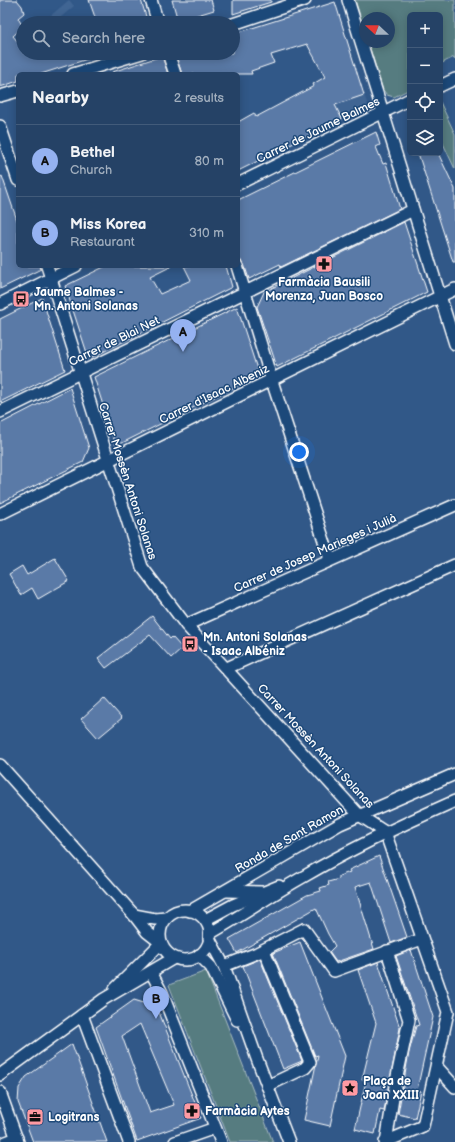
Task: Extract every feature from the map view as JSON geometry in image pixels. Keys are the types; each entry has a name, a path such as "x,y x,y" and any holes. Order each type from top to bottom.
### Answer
{"street":[{"path":"151,0 156,16"},
{"path":"240,22 305,0"},
{"path":"348,0 455,344"},
{"path":"80,72 119,60"},
{"path":"170,60 174,72"},
{"path":"443,85 455,79"},
{"path":"0,96 16,92"},
{"name":"Carrer de Jaume Balmes","path":"240,183 407,101"},
{"path":"0,126 16,174"},
{"name":"Carrer de Blai Net","path":"0,412 413,210"},
{"name":"Carrer Mossèn Antoni Solanas","path":"48,268 107,461 142,567 186,625 227,668 359,815 385,832"},
{"path":"0,304 72,268"},
{"path":"238,268 272,381 330,559"},
{"name":"Carrer d'Isaac Albeniz","path":"0,514 272,381 455,288"},
{"name":"Carrer de Josep Marieges i Julià","path":"186,625 330,559 455,505"},
{"path":"227,668 455,565"},
{"path":"0,765 134,915 147,932 161,943 167,953 174,958 188,960 199,955 211,967 257,1059"},
{"name":"Ronda de Sant Ramon","path":"166,918 179,911 190,911 359,815 455,774"},
{"name":"Ronda de Sant Ramon","path":"199,955 206,948 209,936 302,877 385,832 455,801"},
{"path":"385,832 422,939 451,1010 423,1126 385,1142"},
{"name":"Ronda de Sant Ramon","path":"205,920 233,905 302,877"},
{"name":"Ronda de Sant Ramon","path":"226,891 264,892"},
{"path":"190,911 200,915 205,920 209,936 224,966 257,1059 289,1142"},
{"path":"134,915 155,919 166,918 160,932 161,943"},
{"path":"224,966 264,950 304,929 334,971 422,939"},
{"path":"104,999 161,943"},
{"path":"264,950 310,1062 305,1068 267,1086"},
{"path":"385,1142 409,1020 387,951"},
{"path":"0,1075 104,999 174,958"},
{"path":"151,972 162,993 221,1142"},
{"path":"82,1015 129,1142"},
{"path":"437,1066 455,1087"},
{"path":"0,1092 18,1140 6,1142"},
{"path":"175,1142 215,1128"}],"shaded area":[{"path":"69,0 74,6 62,16 50,16"},
{"path":"355,67 368,106 342,119 330,94"}],"green space":[{"path":"355,0 455,0 455,59 454,57 443,62 443,12 407,12 407,90 394,97 387,95 383,90 370,48 395,48 395,12 359,12"},
{"path":"443,108 455,134 455,169 443,143"},
{"path":"206,971 273,1142 230,1142 169,985"}],"building":[{"path":"0,0 17,0 22,6 24,13 20,16 16,16 16,33 13,36 16,40 16,60 84,60 47,72 16,72 16,82 0,87"},
{"path":"89,0 141,0 146,16 95,16"},
{"path":"172,0 211,0 214,10 194,16 177,16"},
{"path":"233,0 271,0 271,2 233,14"},
{"path":"335,2 364,95 335,105 342,119 240,170 240,121 254,113 256,117 314,86 313,84 325,77 307,44 271,55 274,63 251,71 252,74 240,74 240,72 181,72 177,60 240,60 240,32"},
{"path":"150,60 163,60 167,72 112,72"},
{"path":"376,132 380,145 376,147 383,164 386,163 400,209 281,267 280,264 249,279 244,264 240,261 240,199"},
{"path":"419,156 439,156 455,189 455,262 453,262"},
{"path":"2,176 16,217 16,268 41,269 0,289 0,177"},
{"path":"404,222 427,292 277,367 257,307 264,292"},
{"path":"102,268 168,268 150,277 160,294 191,280 185,268 227,268 232,287 89,359 65,286"},
{"path":"42,298 65,370 0,402 0,319"},
{"path":"237,307 259,375 116,446 94,377"},
{"path":"70,388 89,448 83,462 0,503 0,424"},
{"path":"55,558 69,581 38,599 32,588 21,595 9,574 22,566 27,575"},
{"path":"152,616 170,639 172,637 182,648 171,658 150,635 106,668 98,658"},
{"path":"104,698 122,718 98,738 81,719"},
{"path":"379,856 407,937 391,943 371,882 355,887 374,949 336,962 329,952 335,946 316,908 237,953 229,939 307,895 321,891 320,888 329,885 328,882 339,879 339,876 350,872 349,870"},
{"path":"300,942 345,1056 330,1126 304,1120 318,1055 315,1056 273,953"},
{"path":"411,950 433,1017 417,1090 421,1091 415,1118 398,1114 409,1052 416,1026 419,1025 396,956"},
{"path":"260,959 302,1061 283,1069 243,966"},
{"path":"378,962 400,1028 384,1111 380,1110 375,1134 355,1129 366,1081 362,1080 376,1023 358,970"},
{"path":"134,1000 157,1007 201,1118 137,1141 96,1027","holes":["140,1024 174,1105 150,1113 122,1036"]},
{"path":"72,1044 107,1142 33,1142 18,1102 19,1088 26,1077"}],"place":[{"name":"Farmàcia Bausili Morenza, Juan Bosco","path":"324,264"},
{"name":"Jaume Balmes - Mn. Antoni Solanas","path":"21,299"},
{"name":"Bethel","path":"183,352"},
{"name":"Mn. Antoni Solanas - Isaac Albéniz","path":"190,644"},
{"name":"Miss Korea","path":"156,1019"},
{"name":"Plaça de Joan XXIII","path":"350,1088"},
{"name":"Farmàcia Aytes","path":"192,1111"},
{"name":"Logitrans","path":"35,1117"}]}
